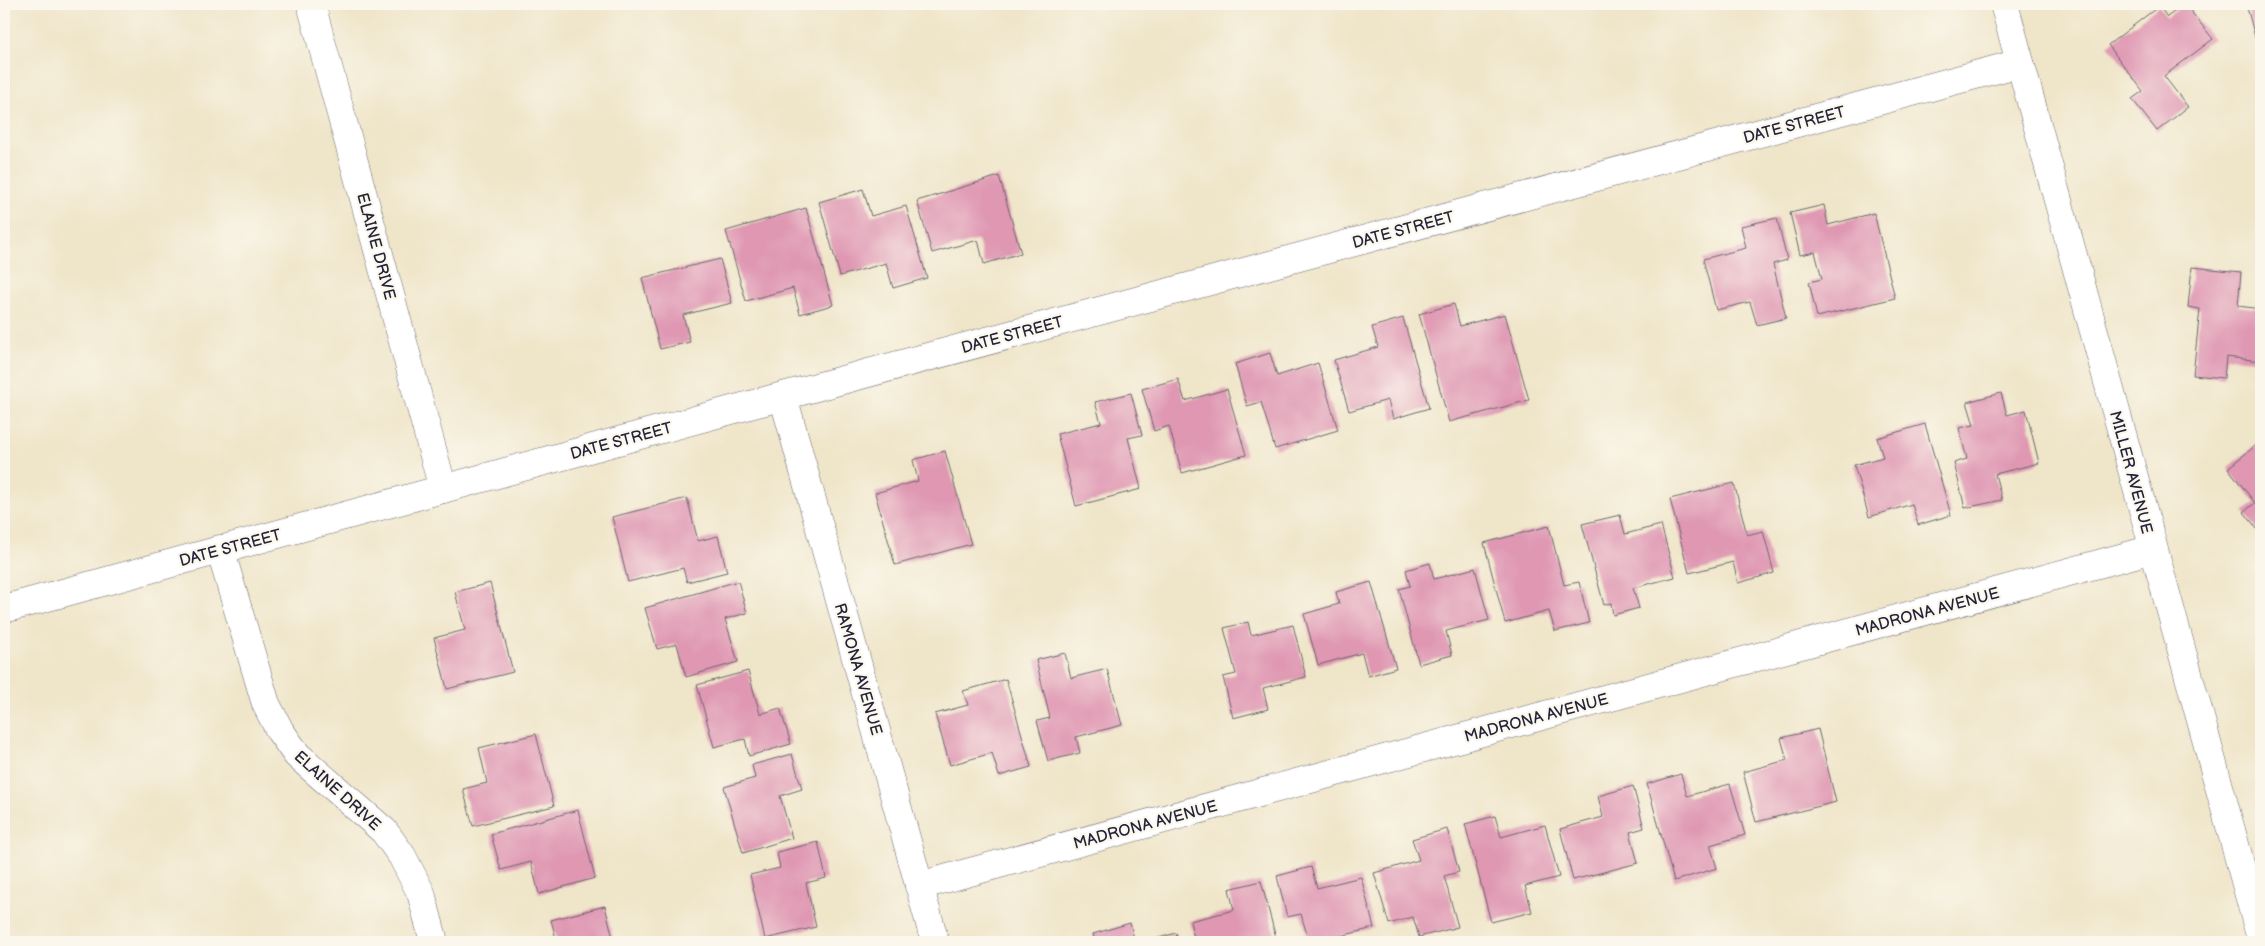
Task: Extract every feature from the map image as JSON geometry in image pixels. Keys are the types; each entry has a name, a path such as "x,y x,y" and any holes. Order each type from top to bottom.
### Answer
{"street":[{"name":"ELAINE DRIVE","path":"311,4 443,489"},
{"name":"MILLER AVENUE","path":"2004,4 2261,939"},
{"name":"DATE STREET","path":"4,609 783,396 2020,63"},
{"name":"RAMONA AVENUE","path":"783,396 934,942"},
{"name":"ELAINE DRIVE","path":"220,549 266,704 280,731 298,755 384,831 398,850 421,892 434,942"},
{"name":"MADRONA AVENUE","path":"919,886 2153,549"}],"building":[{"path":"2185,4 2213,39 2164,76 2188,107 2157,131 2132,99 2143,91 2108,45 2159,6 2167,17"},
{"path":"2246,4 2261,4 2261,43 2257,44"},
{"path":"999,176 1021,253 984,264 978,240 932,253 917,201"},
{"path":"863,189 871,216 906,206 927,278 893,288 886,263 840,276 819,202"},
{"path":"1824,205 1828,225 1874,213 1895,298 1817,317 1809,282 1822,279 1815,252 1800,255 1790,213"},
{"path":"806,208 833,305 800,314 793,288 746,301 726,231"},
{"path":"1777,218 1787,260 1773,264 1786,318 1757,325 1750,302 1716,310 1703,259 1746,248 1741,226"},
{"path":"720,259 732,303 683,315 690,342 660,349 642,278"},
{"path":"2192,267 2241,272 2238,306 2261,309 2261,361 2226,357 2224,378 2193,375 2200,309 2188,307"},
{"path":"1454,304 1460,326 1505,314 1529,400 1449,422 1419,314"},
{"path":"1403,318 1429,408 1393,419 1388,400 1349,411 1334,360 1378,347 1372,327"},
{"path":"1270,353 1277,376 1318,363 1338,430 1275,449 1261,402 1247,406 1235,364"},
{"path":"1178,379 1185,401 1227,389 1246,455 1182,473 1169,426 1154,431 1142,389"},
{"path":"1131,393 1142,435 1128,438 1141,489 1076,506 1057,434 1101,423 1095,402"},
{"path":"2001,393 2007,415 2026,410 2039,463 1995,474 2002,500 1965,508 1954,463 1967,459 1959,428 1974,425 1967,402"},
{"path":"1925,424 1951,515 1918,525 1912,504 1869,517 1854,465 1883,457 1877,438"},
{"path":"2261,441 2261,534 2244,512 2255,503 2228,468"},
{"path":"945,451 971,544 895,565 875,493 918,481 913,460"},
{"path":"1734,483 1747,535 1763,531 1774,573 1738,583 1733,562 1689,573 1670,499"},
{"path":"687,498 698,541 718,536 727,572 687,582 683,568 628,582 612,517"},
{"path":"1620,515 1625,534 1661,525 1675,577 1633,588 1639,608 1613,615 1611,603 1604,605 1582,524"},
{"path":"1549,526 1564,585 1579,582 1589,623 1555,631 1549,611 1505,623 1484,543"},
{"path":"1430,563 1434,579 1475,568 1489,620 1446,631 1452,655 1419,664 1399,589 1410,586 1406,570"},
{"path":"738,581 747,613 725,619 738,662 686,677 677,644 657,649 645,608"},
{"path":"1371,582 1396,668 1368,676 1362,653 1318,665 1304,614 1339,604 1336,592"},
{"path":"490,583 513,672 447,689 434,638 465,630 455,592"},
{"path":"1248,622 1251,635 1293,625 1306,677 1263,688 1268,709 1233,718 1223,677 1236,674 1224,628"},
{"path":"1065,653 1071,678 1107,669 1122,725 1076,737 1080,753 1048,761 1037,721 1050,718 1036,660"},
{"path":"748,671 760,714 780,708 791,744 749,756 745,739 714,747 697,685"},
{"path":"1006,679 1031,767 999,776 992,753 950,765 935,714 968,705 963,691"},
{"path":"1818,729 1836,802 1756,822 1743,772 1787,760 1781,738"},
{"path":"536,734 554,806 473,826 463,789 487,783 479,748"},
{"path":"792,754 802,789 780,796 792,838 743,853 724,787 755,778 752,765"},
{"path":"1681,774 1687,796 1730,784 1745,835 1710,845 1717,868 1674,881 1647,784"},
{"path":"1633,786 1644,828 1630,832 1638,863 1573,880 1560,829 1603,817 1598,796"},
{"path":"578,810 595,878 539,894 531,862 501,870 491,834"},
{"path":"1495,816 1501,837 1545,825 1559,877 1525,886 1532,912 1491,922 1465,824"},
{"path":"1447,829 1459,872 1444,876 1458,927 1419,937 1413,917 1389,924 1374,873 1419,860 1412,839"},
{"path":"818,842 826,878 806,883 816,927 765,939 750,875 780,868 777,852"},
{"path":"1311,867 1317,888 1361,877 1374,928 1341,936 1342,942 1309,942 1301,914 1287,917 1277,876"},
{"path":"1261,881 1277,942 1195,942 1190,921 1234,910 1229,889"},
{"path":"605,906 614,942 557,942 551,920"},
{"path":"1130,923 1135,942 1095,942 1093,934"},
{"path":"1176,933 1179,942 1145,942"}]}
